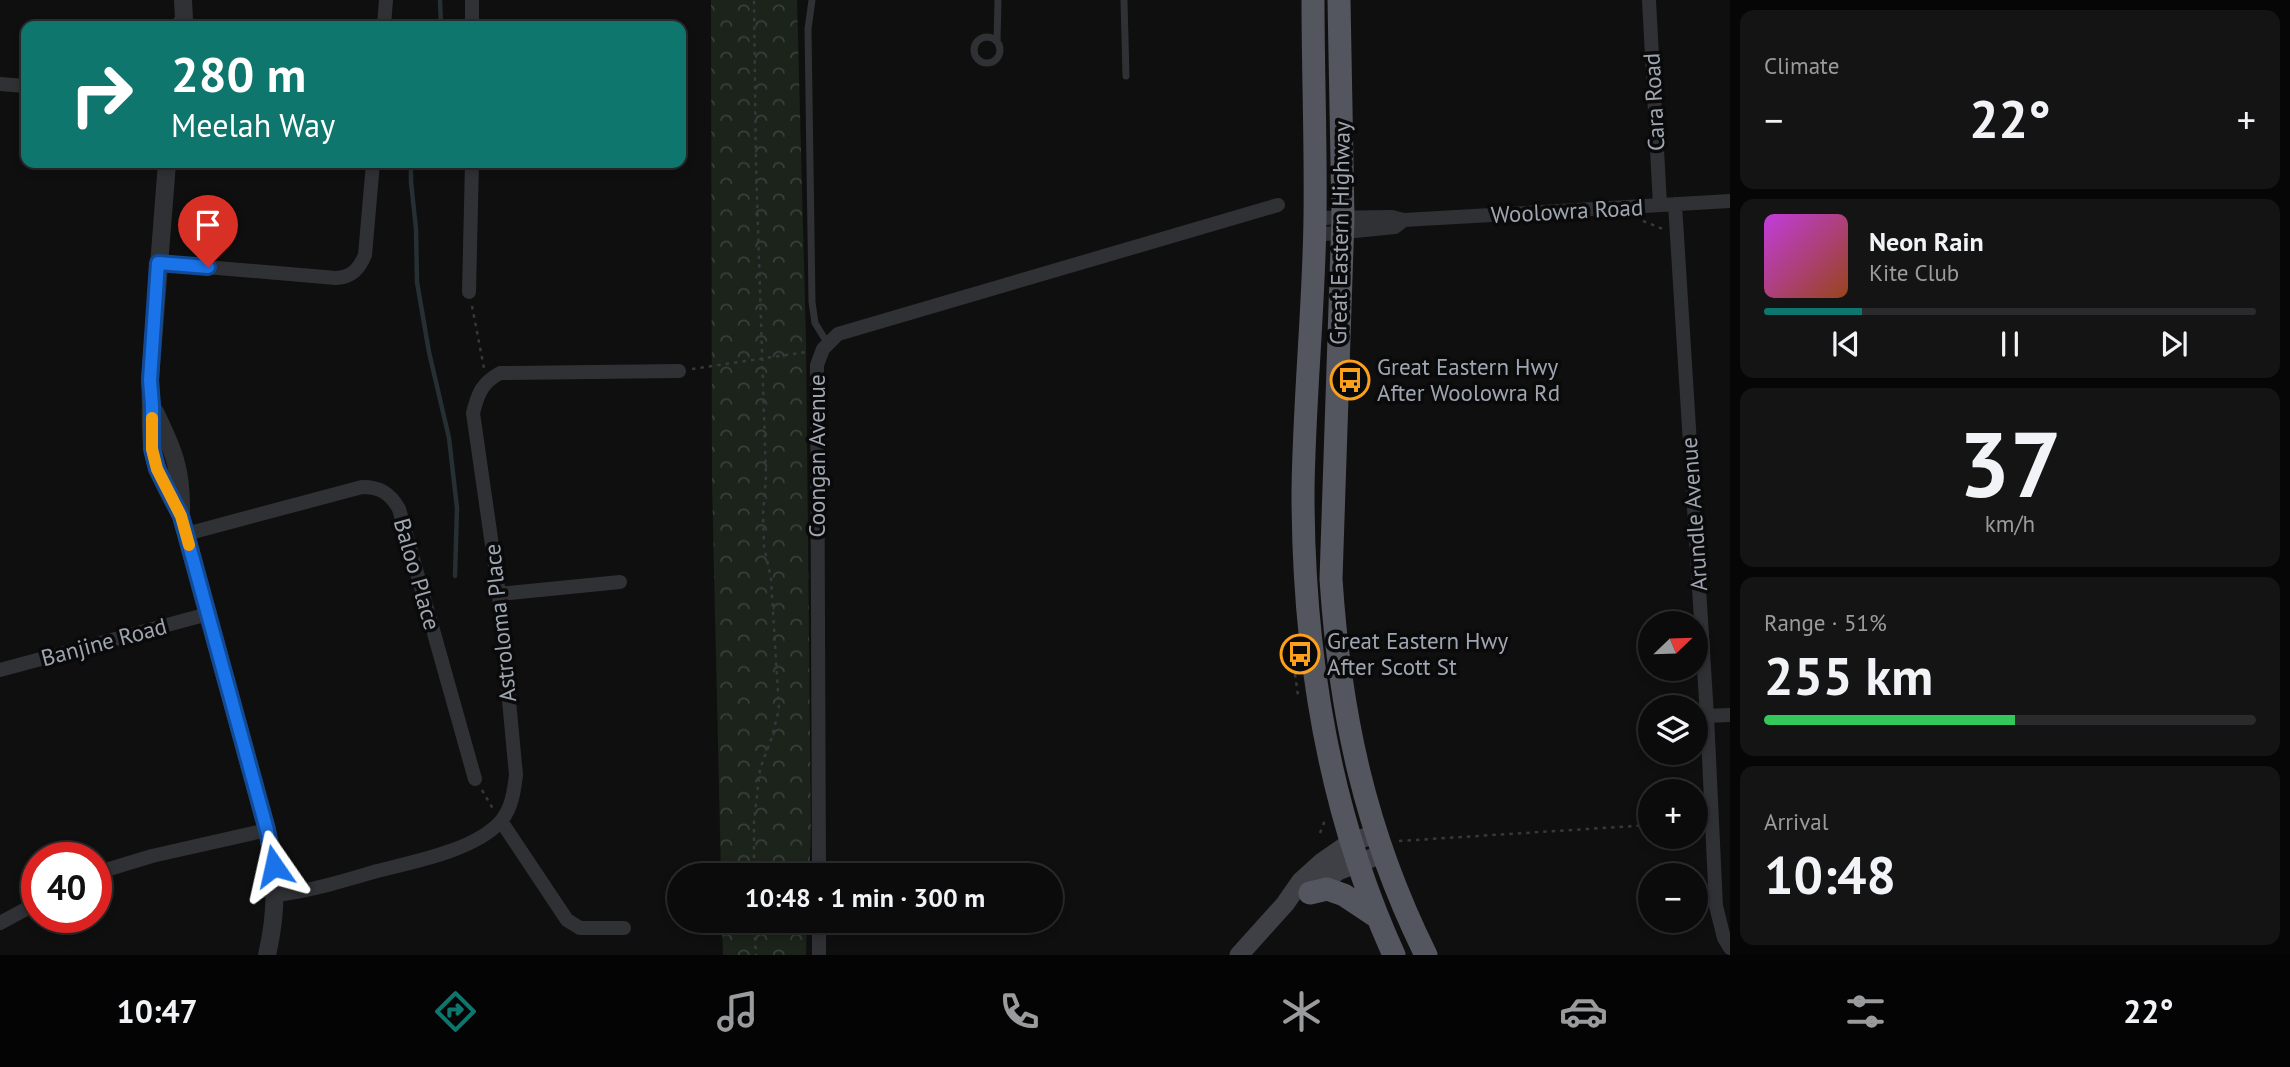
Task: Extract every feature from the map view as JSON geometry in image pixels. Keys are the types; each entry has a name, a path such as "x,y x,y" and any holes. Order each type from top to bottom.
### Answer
{"highway":[{"name":"Great Eastern Highway","path":"1312,0 1315,226 1303,492 1308,605 1322,723 1338,800 1377,917 1394,955"},
{"name":"Great Eastern Highway","path":"1339,0 1343,225 1331,579 1334,623 1348,724 1362,787 1409,920 1426,955"},
{"path":"1310,893 1327,889 1344,895 1377,917"}],"main road":[{"path":"1239,955 1315,868 1382,843"},
{"path":"1285,904 1310,893 1338,872 1354,852"}],"street":[{"path":"173,0 174,21"},
{"path":"183,0 183,21"},
{"path":"384,21 386,0"},
{"path":"472,0 472,21"},
{"name":"Cara Road","path":"1649,0 1667,204"},
{"path":"0,84 21,86"},
{"path":"167,168 150,380 152,405 177,460 181,516 267,830 276,895 267,955"},
{"path":"158,263 336,278 353,274 365,255 373,168"},
{"path":"469,292 472,168"},
{"name":"Woolowra Road","path":"1315,226 1343,225 1392,217 1405,220 1730,201"},
{"name":"Arundle Avenue","path":"1667,204 1676,231 1706,695"},
{"name":"Coongan Avenue","path":"819,863 817,365 826,346 838,334 1278,205"},
{"path":"486,381 500,373 679,371"},
{"name":"Astroloma Place","path":"486,381 478,393 473,412 499,594 516,775 513,800 501,821"},
{"name":"Baloo Place","path":"186,534 362,487 384,491 399,509 475,779"},
{"path":"499,594 620,582"},
{"name":"Banjine Road","path":"0,670 208,614"},
{"path":"1708,716 1730,715"},
{"name":"Arundle Avenue","path":"1708,737 1716,906 1724,938 1730,948"},
{"path":"276,895 302,892 452,851 501,821 568,920 580,928 624,928"},
{"path":"112,868 152,856 267,830"},
{"path":"0,923 21,912"},
{"path":"819,933 819,955"}],"lane":[{"path":"812,0 808,29 812,302 815,323 826,346"},
{"path":"996,41 998,0"},
{"path":"1124,0 1126,76"}],"path":[{"path":"754,0 756,166 766,477 764,546 771,579 779,709 760,769 754,821 754,863"},
{"path":"1638,219 1653,227 1676,231"},
{"path":"469,292 486,381"},
{"path":"679,371 762,360 826,346"},
{"path":"475,779 501,821"},
{"path":"1382,843 1638,826"},
{"path":"755,933 756,955"}],"green space":[{"path":"711,0 797,0 806,340 810,863 721,863 712,482"},
{"path":"722,933 807,933 806,955 723,955"}],"waterway":[{"path":"440,0 441,21"},
{"path":"411,168 417,282 429,352 449,438 457,508 455,576"}],"slow traffic":[{"path":"152,418 152,449 157,469 181,516 189,545"}],"place":[{"name":"Great Eastern Hwy After Woolowra Rd","path":"1350,380"},
{"name":"Great Eastern Hwy After Scott St","path":"1300,654"}],"route":[{"path":"208,267 158,263 150,380 152,449 157,469 181,516 267,830 274,866"}]}
